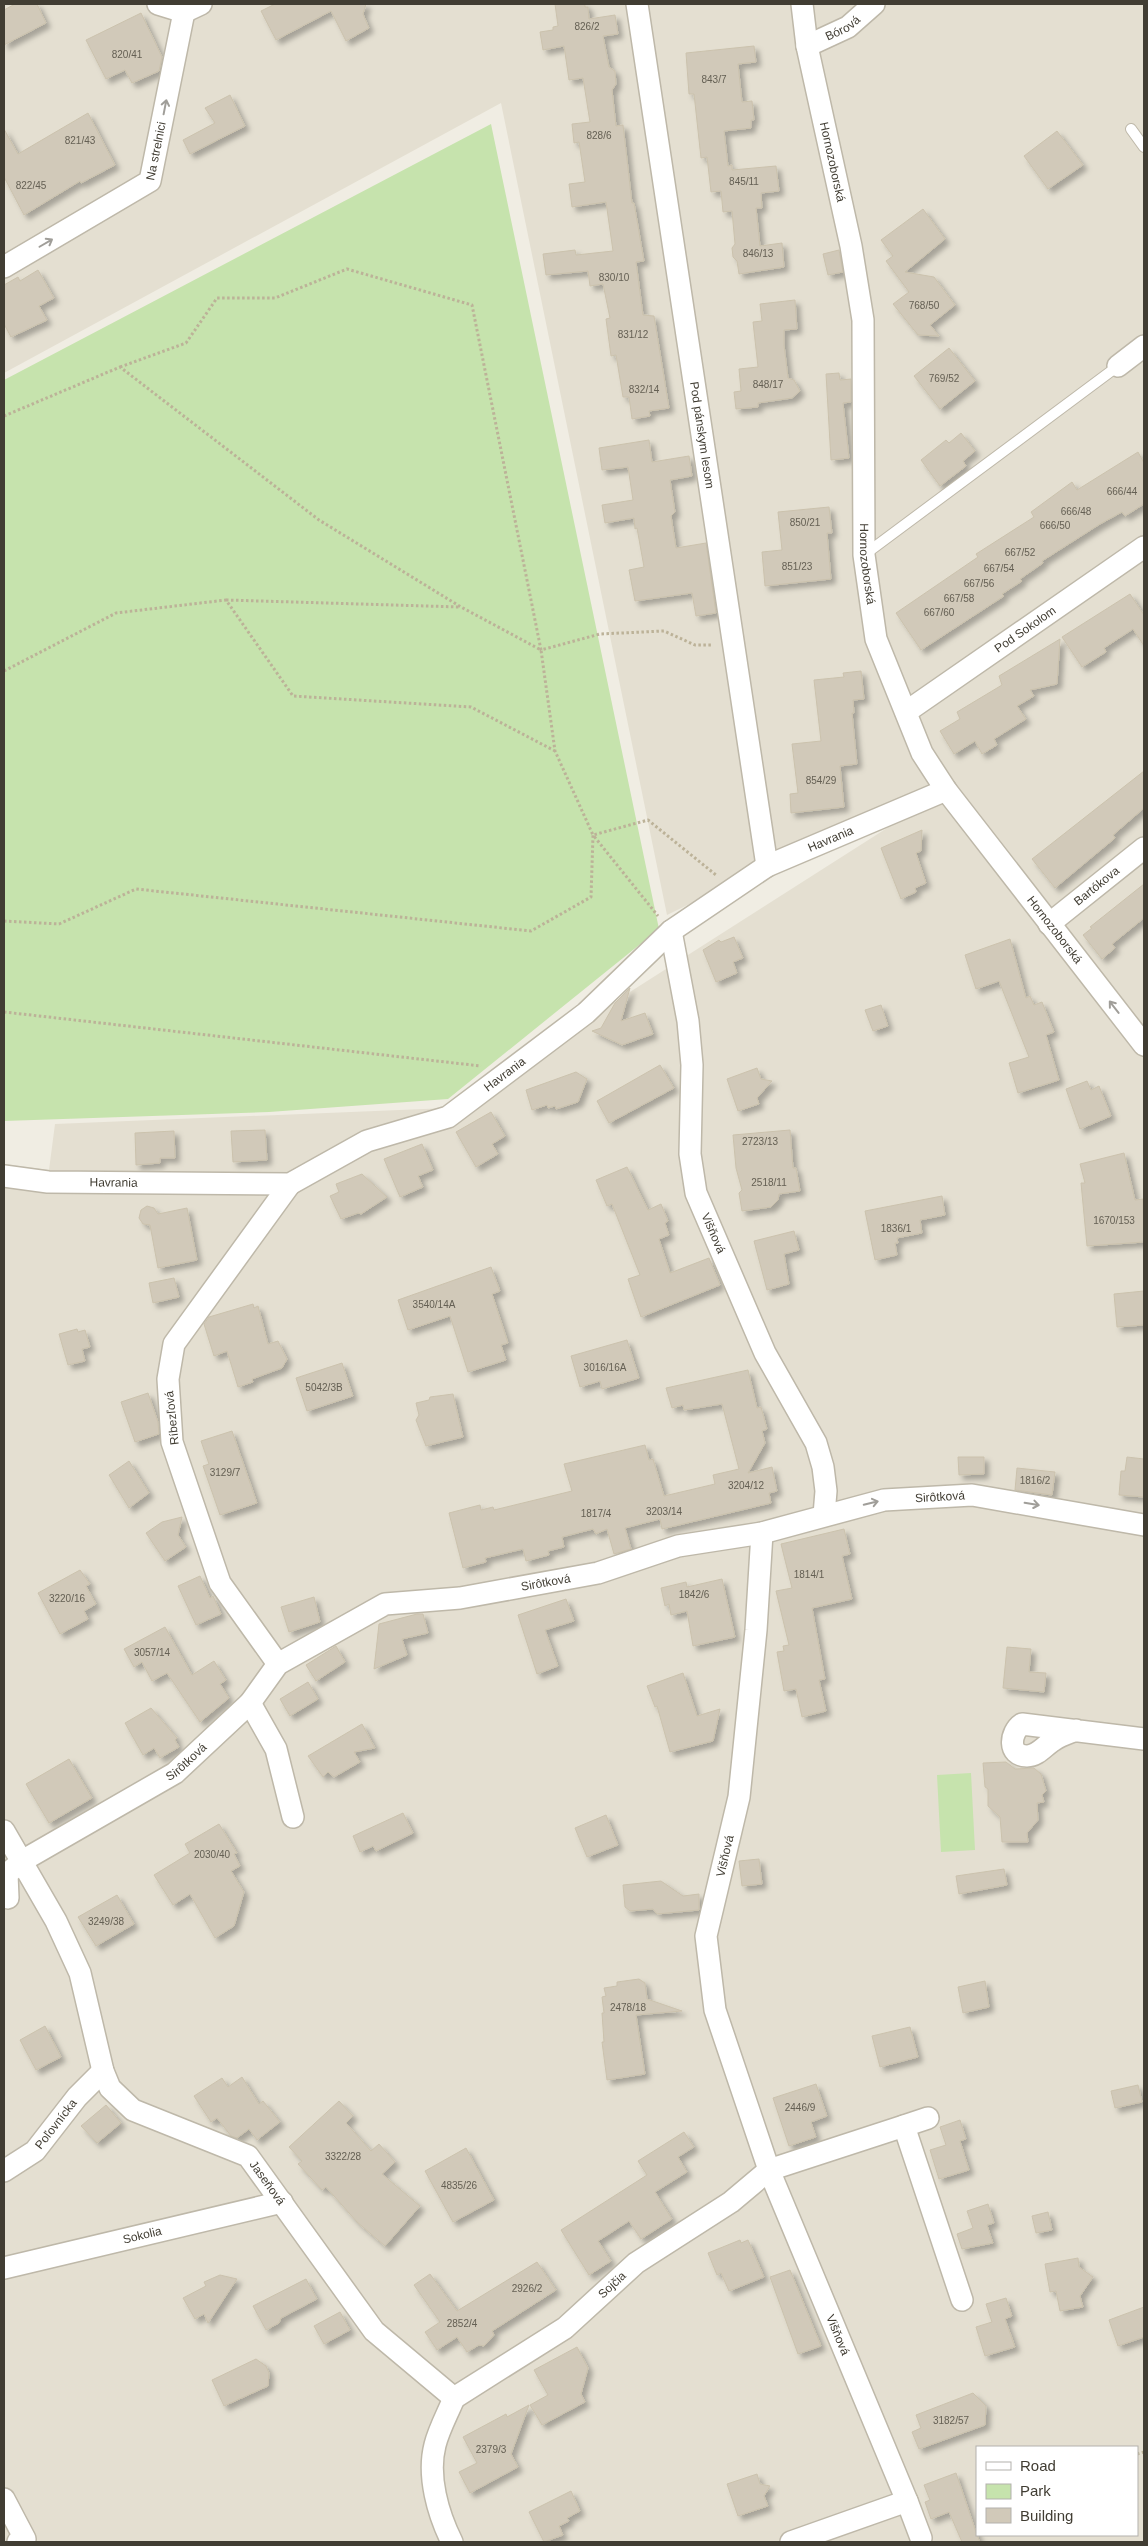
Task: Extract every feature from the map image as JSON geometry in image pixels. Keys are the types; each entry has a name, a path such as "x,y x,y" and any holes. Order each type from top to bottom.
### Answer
{"street":[{"name":"Na strelnici","path":"4,267 150,181 192,8 158,4"},
{"name":"Pod pánskym lesom","path":"637,4 767,866"},
{"name":"Hornozoborská","path":"802,4 807,46 851,246 863,320 864,555 876,639 922,753 946,790 1144,1045"},
{"name":"Bórová","path":"807,46 848,27 874,4"},
{"path":"1118,366 1144,346"},
{"name":"Pod Sokolom","path":"906,712 1144,546"},
{"name":"Havrania","path":"4,1176 48,1182 290,1184 367,1141 448,1117 586,1013 671,931 767,866 946,790"},
{"name":"Bartókova","path":"1049,924 1144,848"},
{"name":"Višňová","path":"671,931 688,1021 691,1056 690,1154 696,1193 765,1353 816,1443 823,1467 826,1491 824,1515"},
{"name":"Ríbezľová","path":"278,1664 220,1583 172,1442 168,1379 174,1344 290,1184"},
{"name":"Sirôtková","path":"22,1861 175,1773 250,1703 278,1664 385,1604 460,1598 598,1573 678,1546 762,1534 824,1515 884,1500 972,1495 1144,1525"},
{"name":"Višňová","path":"762,1534 756,1630 739,1797 706,1936 715,2010 769,2170 921,2538"},
{"path":"250,1703 276,1749 293,1817"},
{"path":"1076,1730 1144,1739"},
{"name":"Jaseňová","path":"4,1831 56,1921 80,1973 104,2071 110,2088 133,2110 248,2156 374,2330 454,2398"},
{"path":"8,1898 7,1874 22,1861"},
{"name":"Poľovnícka","path":"4,2171 35,2151 77,2097 104,2071"},
{"path":"769,2170 928,2118"},
{"path":"904,2126 962,2300"},
{"name":"Sojčia","path":"454,2398 565,2328 636,2263 732,2202 769,2170"},
{"name":"Sokolia","path":"4,2268 282,2202"},
{"path":"452,2542 437,2498 433,2481 432,2460 435,2444 454,2398"},
{"path":"4,2499 25,2539 18,2542"},
{"path":"791,2542 907,2501"}],"lane":[{"path":"1131,129 1144,147"},
{"path":"864,555 1118,366"}],"path":[{"path":"4,416 120,367 186,343 217,298 275,298 347,269 472,305 541,650 555,751 593,835 671,931"},
{"path":"120,367 319,520 461,607 541,650 600,634 664,630 695,645 734,646"},
{"path":"4,671 116,613 226,600 461,607"},
{"path":"226,600 293,696 471,707 555,751"},
{"path":"593,835 648,820 732,888"},
{"path":"4,921 59,924 136,889 531,931 591,897 593,835"},
{"path":"4,1012 511,1070"}],"shaded area":[{"path":"4,4 1144,4 1144,2542 4,2542 4,1164 49,1170 55,1124 448,1108 942,793 767,866 667,915 501,103 4,373"}],"green space":[{"path":"491,124 659,929 448,1099 269,1112 4,1121 4,380"},
{"path":"971,1773 975,1850 941,1852 937,1775"}],"building":[{"path":"15,4 37,4 46,23 4,45 4,10"},
{"path":"275,4 366,4 363,14 369,28 346,41 331,11 276,40 261,11"},
{"path":"555,4 585,4 585,7 588,7 589,19 615,15 618,34 603,36 609,67 615,71 616,84 612,90 616,126 623,125 632,203 634,203 644,261 636,262 643,315 654,316 669,408 649,411 650,416 632,419 629,397 623,397 616,355 611,356 606,319 610,318 603,284 590,286 588,271 546,275 543,254 575,250 576,255 613,251 606,202 572,207 569,184 585,182 579,142 574,143 572,124 590,122 583,78 569,80 564,46 543,50 540,32 553,30 553,27 558,26"},
{"path":"141,13 162,57 159,71 132,83 125,70 106,79 86,40"},
{"path":"754,46 756,62 738,64 742,102 752,101 754,120 751,120 751,128 724,131 728,166 732,165 732,170 776,166 779,191 761,193 762,208 756,208 760,246 782,243 784,267 739,274 732,248 735,244 732,211 723,212 721,191 711,192 707,157 701,158 694,94 689,94 686,53"},
{"path":"230,95 245,126 190,154 183,140 215,123 205,108"},
{"path":"88,113 115,165 81,183 80,181 24,215 4,177 4,129 18,154"},
{"path":"1057,131 1083,165 1048,189 1024,156"},
{"path":"923,209 945,239 905,272 934,277 955,305 930,325 939,336 918,335 893,304 909,292 886,261 893,256 881,240"},
{"path":"839,250 843,272 828,275 823,254"},
{"path":"38,270 54,298 39,306 47,320 11,337 4,324 4,285 18,277 20,281"},
{"path":"795,300 797,329 784,330 784,345 788,378 794,380 800,391 792,398 758,403 758,407 736,409 734,392 741,391 739,369 758,367 753,322 762,321 760,304"},
{"path":"949,348 975,381 940,409 914,376"},
{"path":"839,373 840,380 851,379 851,402 843,403 849,458 831,460 826,374"},
{"path":"961,433 975,451 963,461 966,466 940,486 921,460 946,440 949,443"},
{"path":"649,440 652,462 689,456 692,476 670,480 675,512 671,516 676,548 706,543 716,613 696,616 692,593 635,601 629,570 644,567 634,518 605,523 602,505 633,500 628,467 602,470 599,448"},
{"path":"1138,452 1144,463 1144,504 1125,516 1122,512 1100,524 1042,561 1043,563 1020,579 1022,581 1002,594 1004,596 921,650 896,613 978,557 976,554 1034,517 1031,512 1072,482 1077,490"},
{"path":"829,507 832,533 827,533 831,579 765,586 762,552 782,550 778,512"},
{"path":"1130,594 1144,615 1144,646 1133,629 1104,648 1106,652 1082,667 1062,637"},
{"path":"1060,639 1057,684 1030,690 1034,696 1017,706 1026,719 994,739 997,745 982,754 975,741 954,754 940,731 960,719 957,712 1002,685 999,676"},
{"path":"861,671 864,699 853,700 854,713 852,713 857,764 840,766 844,807 791,813 790,794 798,793 792,744 821,741 814,680 844,677 843,673"},
{"path":"1144,771 1144,808 1113,835 1115,838 1055,888 1032,859"},
{"path":"922,830 921,851 916,853 926,883 915,888 916,892 901,899 881,848"},
{"path":"1144,884 1144,918 1112,944 1115,948 1102,959 1083,935 1092,928 1090,927"},
{"path":"734,937 743,958 733,962 737,973 716,982 703,950 719,940 721,942"},
{"path":"1010,939 1026,998 1030,996 1034,1005 1042,1002 1054,1032 1046,1035 1059,1080 1018,1093 1009,1063 1029,1057 999,981 976,989 965,955"},
{"path":"630,988 621,1021 645,1013 653,1034 622,1045 592,1031 601,1028 615,1003"},
{"path":"881,1005 888,1026 873,1031 865,1010"},
{"path":"660,1065 674,1088 609,1123 597,1101"},
{"path":"757,1068 761,1079 772,1081 757,1098 759,1104 738,1111 727,1079"},
{"path":"576,1072 587,1079 578,1102 556,1109 555,1106 548,1108 547,1105 532,1110 526,1090"},
{"path":"1087,1081 1091,1090 1099,1086 1111,1116 1080,1129 1066,1089"},
{"path":"491,1112 505,1136 492,1144 498,1154 476,1167 456,1132"},
{"path":"265,1130 267,1160 233,1162 231,1131"},
{"path":"790,1130 793,1168 796,1168 800,1191 779,1194 778,1200 771,1207 742,1211 739,1193 742,1190 736,1168 733,1135"},
{"path":"174,1131 175,1158 160,1158 160,1163 136,1165 135,1133"},
{"path":"422,1144 433,1170 418,1176 423,1187 400,1197 384,1159"},
{"path":"1124,1153 1135,1200 1143,1199 1144,1242 1087,1246 1081,1183 1085,1183 1080,1164"},
{"path":"627,1167 648,1210 661,1204 668,1221 665,1223 669,1235 659,1239 670,1273 709,1258 720,1285 641,1317 628,1279 640,1275 612,1204 607,1206 596,1180"},
{"path":"362,1174 387,1197 361,1214 358,1213 341,1219 330,1196 339,1192 336,1184"},
{"path":"942,1196 945,1215 920,1220 922,1233 897,1238 898,1243 895,1243 897,1255 875,1260 865,1211"},
{"path":"147,1206 154,1208 158,1214 187,1208 197,1260 158,1268 150,1225 143,1224 139,1218 141,1210"},
{"path":"794,1231 799,1250 784,1254 789,1284 767,1290 754,1241"},
{"path":"491,1267 500,1291 492,1294 508,1343 501,1345 506,1360 468,1372 450,1316 408,1330 398,1300"},
{"path":"174,1278 179,1297 153,1303 149,1283"},
{"path":"1144,1291 1144,1325 1117,1327 1114,1294"},
{"path":"253,1304 254,1308 258,1306 268,1344 278,1341 287,1359 282,1368 252,1379 253,1382 238,1387 227,1351 214,1356 204,1324 209,1317"},
{"path":"77,1329 78,1332 85,1330 90,1347 82,1349 85,1361 68,1365 59,1334"},
{"path":"627,1340 639,1378 602,1389 600,1381 580,1387 571,1356"},
{"path":"342,1363 353,1396 307,1411 296,1378"},
{"path":"748,1370 757,1408 761,1407 767,1429 762,1431 765,1443 748,1473 772,1467 777,1491 769,1493 771,1503 662,1529 660,1519 625,1528 631,1549 614,1554 607,1529 596,1534 593,1529 562,1537 564,1547 548,1551 549,1555 526,1561 523,1549 485,1558 486,1562 463,1568 449,1513 480,1505 481,1510 493,1507 494,1510 572,1491 564,1464 645,1445 649,1460 653,1459 664,1496 715,1484 713,1475 739,1469 722,1404 684,1410 683,1405 672,1408 666,1388"},
{"path":"148,1393 158,1422 159,1434 135,1442 121,1402"},
{"path":"453,1394 463,1437 426,1446 416,1420 419,1415 416,1403 429,1400 430,1397"},
{"path":"232,1431 257,1503 220,1515 203,1466 209,1464 201,1441"},
{"path":"958,1457 984,1457 984,1474 959,1475"},
{"path":"1127,1457 1144,1459 1144,1497 1119,1495 1121,1471 1125,1471"},
{"path":"129,1461 149,1493 129,1508 109,1475"},
{"path":"1017,1468 1055,1472 1052,1495 1015,1490"},
{"path":"182,1517 178,1535 186,1547 165,1561 146,1533 162,1522"},
{"path":"844,1529 850,1554 842,1556 852,1599 812,1608 825,1679 819,1680 826,1711 802,1717 796,1689 784,1691 777,1652 784,1651 783,1646 789,1645 776,1591 792,1588 781,1544"},
{"path":"80,1570 90,1584 86,1586 96,1604 84,1611 88,1619 60,1634 38,1593"},
{"path":"200,1576 210,1598 213,1596 221,1614 196,1625 178,1586"},
{"path":"722,1579 735,1637 693,1646 687,1611 671,1615 669,1604 665,1606 661,1588 686,1582 687,1587"},
{"path":"314,1597 320,1622 289,1632 281,1607"},
{"path":"566,1599 574,1621 545,1630 558,1666 537,1674 518,1615"},
{"path":"423,1614 428,1633 402,1639 407,1655 374,1669 379,1624"},
{"path":"165,1627 192,1675 214,1661 226,1680 220,1684 229,1698 200,1722 167,1673 152,1681 142,1662 134,1667 124,1649"},
{"path":"336,1646 345,1662 316,1681 306,1665"},
{"path":"1007,1647 1031,1649 1029,1672 1046,1673 1044,1692 1003,1688"},
{"path":"683,1673 697,1716 720,1709 713,1741 670,1752 657,1706 655,1707 647,1686"},
{"path":"308,1682 318,1699 290,1716 280,1699"},
{"path":"151,1708 177,1738 175,1740 179,1747 160,1758 154,1748 143,1755 125,1723"},
{"path":"362,1724 375,1748 354,1752 360,1762 334,1777 328,1772 323,1777 308,1756"},
{"path":"69,1759 92,1798 49,1823 26,1784"},
{"path":"1006,1762 1015,1769 1034,1768 1041,1774 1046,1791 1042,1795 1044,1802 1037,1803 1038,1820 1027,1833 1028,1842 1002,1842 1000,1817 988,1806 988,1789 985,1787 983,1763"},
{"path":"403,1813 413,1833 376,1851 373,1846 360,1852 353,1836"},
{"path":"606,1815 618,1845 587,1857 575,1828"},
{"path":"219,1824 237,1853 234,1854 240,1866 231,1871 244,1892 234,1926 215,1938 190,1894 173,1905 154,1875 190,1853 185,1844"},
{"path":"759,1859 762,1884 742,1886 739,1861"},
{"path":"1004,1869 1007,1885 959,1894 956,1876"},
{"path":"661,1881 683,1896 699,1894 699,1910 657,1914 653,1909 630,1911 625,1907 623,1885"},
{"path":"117,1895 134,1924 96,1946 78,1917"},
{"path":"639,1979 645,1983 647,1999 682,2011 636,2015 645,2074 607,2080 602,2042 604,2042 602,2013 604,2013 602,1997 606,1996 604,1988 617,1986 617,1982"},
{"path":"985,1981 989,2007 963,2013 958,1987"},
{"path":"45,2026 61,2057 36,2070 20,2040"},
{"path":"910,2027 918,2057 880,2067 872,2036"},
{"path":"242,2077 259,2104 263,2101 280,2122 257,2140 249,2129 237,2138 231,2136 217,2118 211,2122 194,2096 222,2078 228,2087"},
{"path":"816,2084 827,2116 811,2122 816,2137 789,2146 773,2098"},
{"path":"1138,2085 1142,2102 1115,2108 1111,2091"},
{"path":"339,2101 353,2116 346,2123 371,2151 379,2144 395,2162 382,2174 420,2206 385,2246 357,2222 326,2187 322,2190 298,2164 302,2161 289,2147"},
{"path":"106,2105 121,2123 97,2143 81,2126"},
{"path":"960,2120 966,2139 960,2141 969,2170 939,2179 930,2150 946,2145 940,2127"},
{"path":"684,2132 694,2147 678,2157 687,2172 655,2192 672,2219 641,2239 629,2221 598,2241 611,2261 589,2275 561,2230 647,2175 638,2161"},
{"path":"466,2148 494,2200 453,2222 425,2171"},
{"path":"988,2204 994,2223 987,2225 993,2243 962,2249 957,2234 973,2228 967,2211"},
{"path":"1048,2212 1052,2230 1036,2233 1032,2216"},
{"path":"740,2240 741,2243 748,2240 764,2277 729,2291 721,2273 717,2275 708,2253"},
{"path":"1078,2258 1079,2267 1093,2277 1080,2296 1083,2307 1060,2311 1056,2291 1050,2292 1045,2264"},
{"path":"537,2262 556,2290 492,2331 494,2335 484,2346 479,2345 467,2352 457,2337 437,2350 425,2332 440,2322 414,2285 430,2274 457,2311"},
{"path":"790,2270 821,2346 798,2354 770,2277"},
{"path":"220,2275 237,2279 208,2323 204,2314 195,2319 183,2298 206,2286 204,2282"},
{"path":"306,2279 317,2299 281,2318 279,2323 266,2330 253,2306"},
{"path":"1006,2298 1012,2316 1005,2319 1015,2347 985,2356 976,2327 992,2322 986,2304"},
{"path":"1144,2307 1144,2337 1118,2346 1109,2320"},
{"path":"340,2312 350,2330 324,2344 314,2326"},
{"path":"577,2347 588,2368 581,2394 585,2402 542,2425 530,2405 548,2395 534,2370"},
{"path":"256,2359 266,2366 269,2373 268,2386 224,2406 212,2380"},
{"path":"973,2393 986,2406 985,2425 919,2449 912,2432 921,2428 916,2415"},
{"path":"529,2405 511,2454 518,2467 470,2493 459,2472 477,2463 463,2437 506,2414 507,2417"},
{"path":"956,2473 976,2536 980,2542 962,2542 949,2512 931,2519 925,2502 930,2500 924,2485"},
{"path":"757,2474 760,2484 770,2486 764,2496 768,2506 738,2516 727,2484"},
{"path":"571,2491 580,2511 567,2518 569,2521 559,2526 563,2535 544,2542 529,2512"}]}
